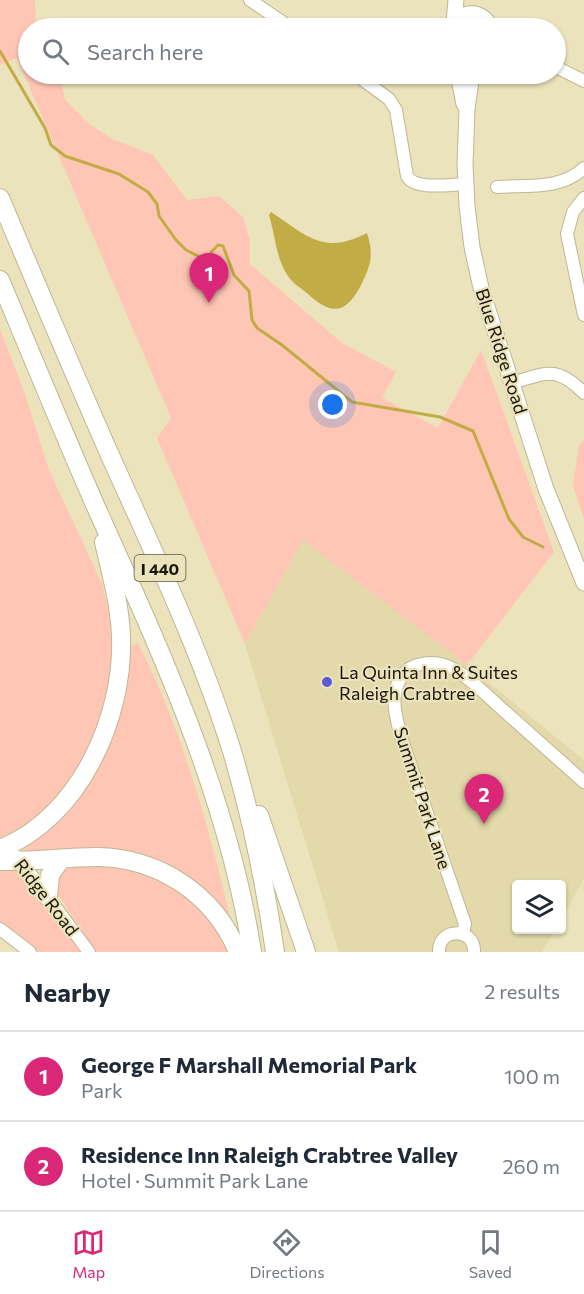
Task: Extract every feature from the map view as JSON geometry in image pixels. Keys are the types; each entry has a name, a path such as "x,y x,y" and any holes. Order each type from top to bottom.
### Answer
{"highway":[{"name":"I 440","path":"0,198 177,607 215,701 231,748 252,825 275,952"},
{"name":"I 440","path":"0,280 186,716 204,765 238,882 252,952"},
{"path":"0,849 17,842 35,829 65,800 89,767 112,713 120,675 121,637 119,612 96,505"},
{"path":"231,748 267,836 306,952"},
{"path":"0,861 96,857 122,859 169,874 204,901 228,930 238,952"},
{"path":"48,897 50,875 61,859"}],"main road":[{"path":"454,18 456,0"},
{"path":"475,0 486,18"},
{"path":"459,18 467,14 479,15 482,18"},
{"name":"Blue Ridge Road","path":"460,84 462,100 467,109"},
{"name":"Blue Ridge Road","path":"471,84 467,109 466,184 472,247 481,288 546,489 584,583"}],"street":[{"path":"250,0 276,18"},
{"path":"566,73 584,81"},
{"path":"369,84 389,99 396,110 409,180 422,185 466,184"},
{"path":"497,187 550,184 573,178 584,168"},
{"path":"573,178 584,193"},
{"path":"584,198 573,213 567,234 584,315"},
{"path":"512,383 542,374 554,374 570,380 584,393"},
{"name":"Summit Park Lane","path":"463,933 465,924 401,737 393,694 399,680 409,669 426,663 445,665 471,681 584,782"},
{"name":"Ridge Road","path":"0,849 13,853 22,861 89,952"},
{"path":"0,929 30,952"},
{"path":"439,952 441,941 447,935 455,932 463,933 471,939 475,948 474,952"}],"shaded area":[{"path":"0,0 35,0 36,18 18,18 18,60 17,58 0,65"},
{"path":"28,84 62,84 65,100 91,125 112,139 153,155 187,200 219,196 243,217 250,240 250,264 342,343 396,372 382,398 438,428 481,350 554,552 467,665 303,540 245,644 157,438 171,418"},
{"path":"271,212 305,235 327,243 352,240 367,233 371,254 369,266 350,302 338,309 324,306 290,279 278,254 269,215"},
{"path":"0,329 24,391 49,470 102,584 110,619 112,662 107,705 79,770 55,800 22,833 0,841"},
{"path":"584,440 584,519 573,486 579,445"},
{"path":"303,539 467,665 584,760 584,879 566,911 566,880 512,880 512,934 553,934 542,952 339,952 245,644"},
{"path":"138,643 180,741 212,844 229,913 225,914 174,868 25,855 24,844 68,805 129,647"},
{"path":"78,863 96,863 154,873 210,914 231,952 96,952 57,893 64,871"},
{"path":"0,864 19,865 86,952 39,952 0,923"}],"waterway":[{"path":"0,51 18,82"},
{"path":"19,84 45,128 51,145 65,156 119,174 148,192 157,204 159,216 186,250 200,257 207,257 218,245 223,246 234,275 249,291 252,320 257,328 282,345 352,402 440,417 473,431 509,519 523,537 543,547"}],"place":[{"name":"George F Marshall Memorial Park","path":"209,303"},
{"name":"La Quinta Inn & Suites Raleigh Crabtree","path":"327,682"},
{"name":"Residence Inn Raleigh Crabtree Valley","path":"484,824"}]}
